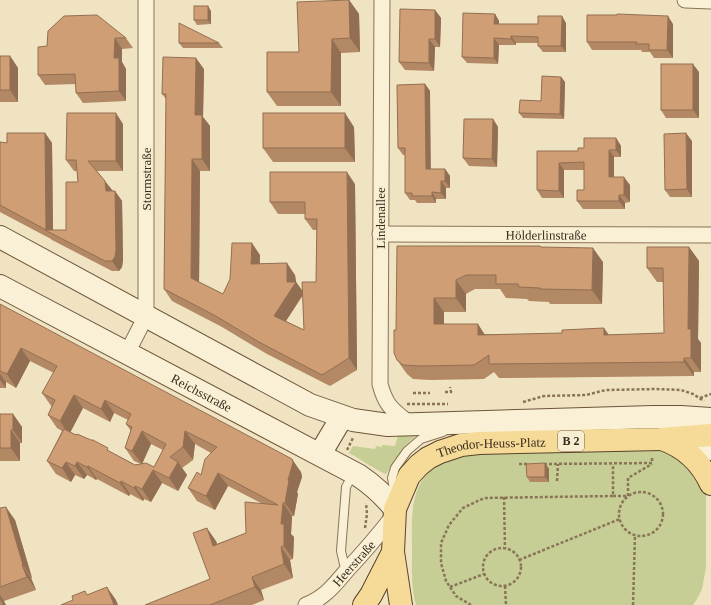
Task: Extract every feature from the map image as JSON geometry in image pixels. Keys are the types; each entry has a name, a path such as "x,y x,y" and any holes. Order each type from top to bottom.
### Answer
{"main road":[{"path":"0,237 310,405 342,417 367,423 388,425 406,414"},
{"name":"Reichsstraße","path":"0,286 320,454 350,480 371,484 385,495 395,510"},
{"name":"Theodor-Heuss-Platz","path":"406,414 542,419 681,417 708,428"},
{"path":"320,454 342,417"},
{"name":"Theodor-Heuss-Platz","path":"657,445 708,428"},
{"name":"Theodor-Heuss-Platz","path":"401,605 394,552 395,510 409,476 428,458 440,452 461,445 479,443 657,445 681,447 691,455 703,469 711,484"},
{"name":"Heerstraße","path":"364,605 394,552"}],"street":[{"name":"Stormstraße","path":"127,353 146,316 146,0"},
{"name":"Lindenallee","path":"382,0 380,384 383,397 390,407 406,414"},
{"path":"685,0 711,1"},
{"name":"Hölderlinstraße","path":"380,234 711,235"},
{"name":"Heerstraße","path":"306,605 323,596 362,555 395,510"}],"lane":[{"name":"Theodor-Heuss-Platz","path":"395,510 392,478 395,468 406,451 421,439 442,432 472,429 512,428 542,419"},
{"path":"349,568 344,564 341,551 350,480"}],"path":[{"path":"445,392 451,392 450,387"},
{"path":"519,403 544,396 586,395 606,390 670,389 693,394 700,398 708,428"},
{"path":"413,393 430,393"},
{"path":"700,398 711,394"},
{"path":"406,414 449,404"},
{"path":"471,605 456,596 446,580 441,563 441,543 449,525 463,508 484,498 628,496 642,492 656,498 663,510 663,517 660,524 656,530 650,534 642,536 635,535 625,529 620,519 621,506 628,496 628,478 652,463 657,445"},
{"path":"542,464 652,463"},
{"path":"519,464 535,464"},
{"path":"557,481 558,464"},
{"path":"612,496 613,464"},
{"path":"350,480 360,496 366,502 367,514 365,535"},
{"path":"504,497 505,549"},
{"path":"519,560 620,519"},
{"path":"633,605 635,535"},
{"path":"505,549 513,552 519,560 520,565 518,576 515,581 505,586 495,585 484,574 484,563 494,551 505,549"},
{"path":"450,587 484,574"},
{"path":"505,586 506,605"}],"green space":[{"path":"399,432 417,435 406,445 386,474 349,453 353,446 375,449 376,446 382,447 382,445 395,446"},
{"path":"661,449 683,457 706,492 706,567 702,589 693,605 416,605 413,591 412,571 412,515 414,503 421,482 428,472 441,462 463,453"}],"building":[{"path":"349,0 350,38 332,39 331,92 267,92 267,52 299,52 297,2"},
{"path":"194,6 208,6 208,20 194,20"},
{"path":"400,9 435,10 435,39 429,39 429,63 399,62"},
{"path":"463,13 495,14 494,24 538,24 538,16 562,16 561,46 538,46 538,37 511,36 511,39 494,38 494,58 462,57"},
{"path":"617,14 668,16 667,50 649,50 649,44 636,44 637,42 587,42 587,15"},
{"path":"97,15 126,38 115,38 114,58 119,58 119,91 76,93 75,74 38,75 38,47 47,46 48,31 64,16"},
{"path":"179,23 219,43 179,43"},
{"path":"0,56 10,56 10,90 0,90"},
{"path":"163,57 196,58 195,115 202,115 202,159 192,159 191,278 223,294 230,279 232,243 252,243 251,264 287,263 287,282 296,282 274,316 304,330 302,282 316,282 317,219 305,219 305,202 270,202 270,172 347,172 349,358 322,375 164,289 166,94 162,94"},
{"path":"661,64 693,64 693,110 661,110"},
{"path":"542,76 561,77 560,114 519,113 520,100 541,101"},
{"path":"425,84 426,169 445,169 445,181 441,181 441,193 432,192 432,196 412,196 412,193 405,193 405,148 398,148 397,85"},
{"path":"67,113 116,113 116,161 88,161 105,181 106,191 115,191 116,250 115,257 112,261 105,261 45,230 66,230 66,182 78,182 76,160 66,160"},
{"path":"263,113 345,113 345,148 263,148"},
{"path":"464,119 493,119 492,159 463,158"},
{"path":"7,133 45,133 46,230 0,205 0,142 7,143"},
{"path":"686,133 687,189 665,190 664,134"},
{"path":"584,138 616,138 616,150 609,150 609,177 624,177 624,195 619,195 619,201 577,201 577,190 584,190 584,162 559,163 559,191 537,190 537,151 578,151 578,148 584,148"},
{"path":"397,246 540,246 593,248 592,290 519,287 518,284 496,284 496,275 466,275 456,280 456,298 434,298 434,324 478,324 478,335 562,333 562,330 604,328 604,335 664,333 663,268 647,268 647,247 689,247 688,329 691,329 691,358 684,358 684,362 489,364 489,355 474,365 403,365 397,360 394,353 394,330 396,330"},
{"path":"0,304 292,459 293,463 288,480 285,503 283,503 281,524 284,524 284,546 281,547 284,564 252,577 255,587 210,605 145,605 210,579 193,533 207,528 213,546 246,533 245,502 278,505 218,473 206,496 188,488 197,472 201,475 205,459 217,447 185,431 183,447 170,457 178,462 169,478 153,470 142,489 135,486 134,488 121,481 120,483 88,466 87,467 77,462 75,466 66,462 62,468 47,461 64,429 76,435 77,434 93,440 108,448 107,450 135,465 146,463 154,467 166,444 142,431 132,451 125,448 132,427 126,424 131,414 105,400 101,409 74,395 60,421 48,415 55,400 42,393 57,366 21,348 7,374 0,371"},
{"path":"0,414 13,414 11,448 0,448"},
{"path":"545,463 545,477 527,477 526,464"},
{"path":"6,507 22,565 27,577 0,587 0,508"},
{"path":"107,587 114,605 61,605 73,600 72,596 85,591 87,595"},
{"path":"0,598 3,605 0,605"}]}
